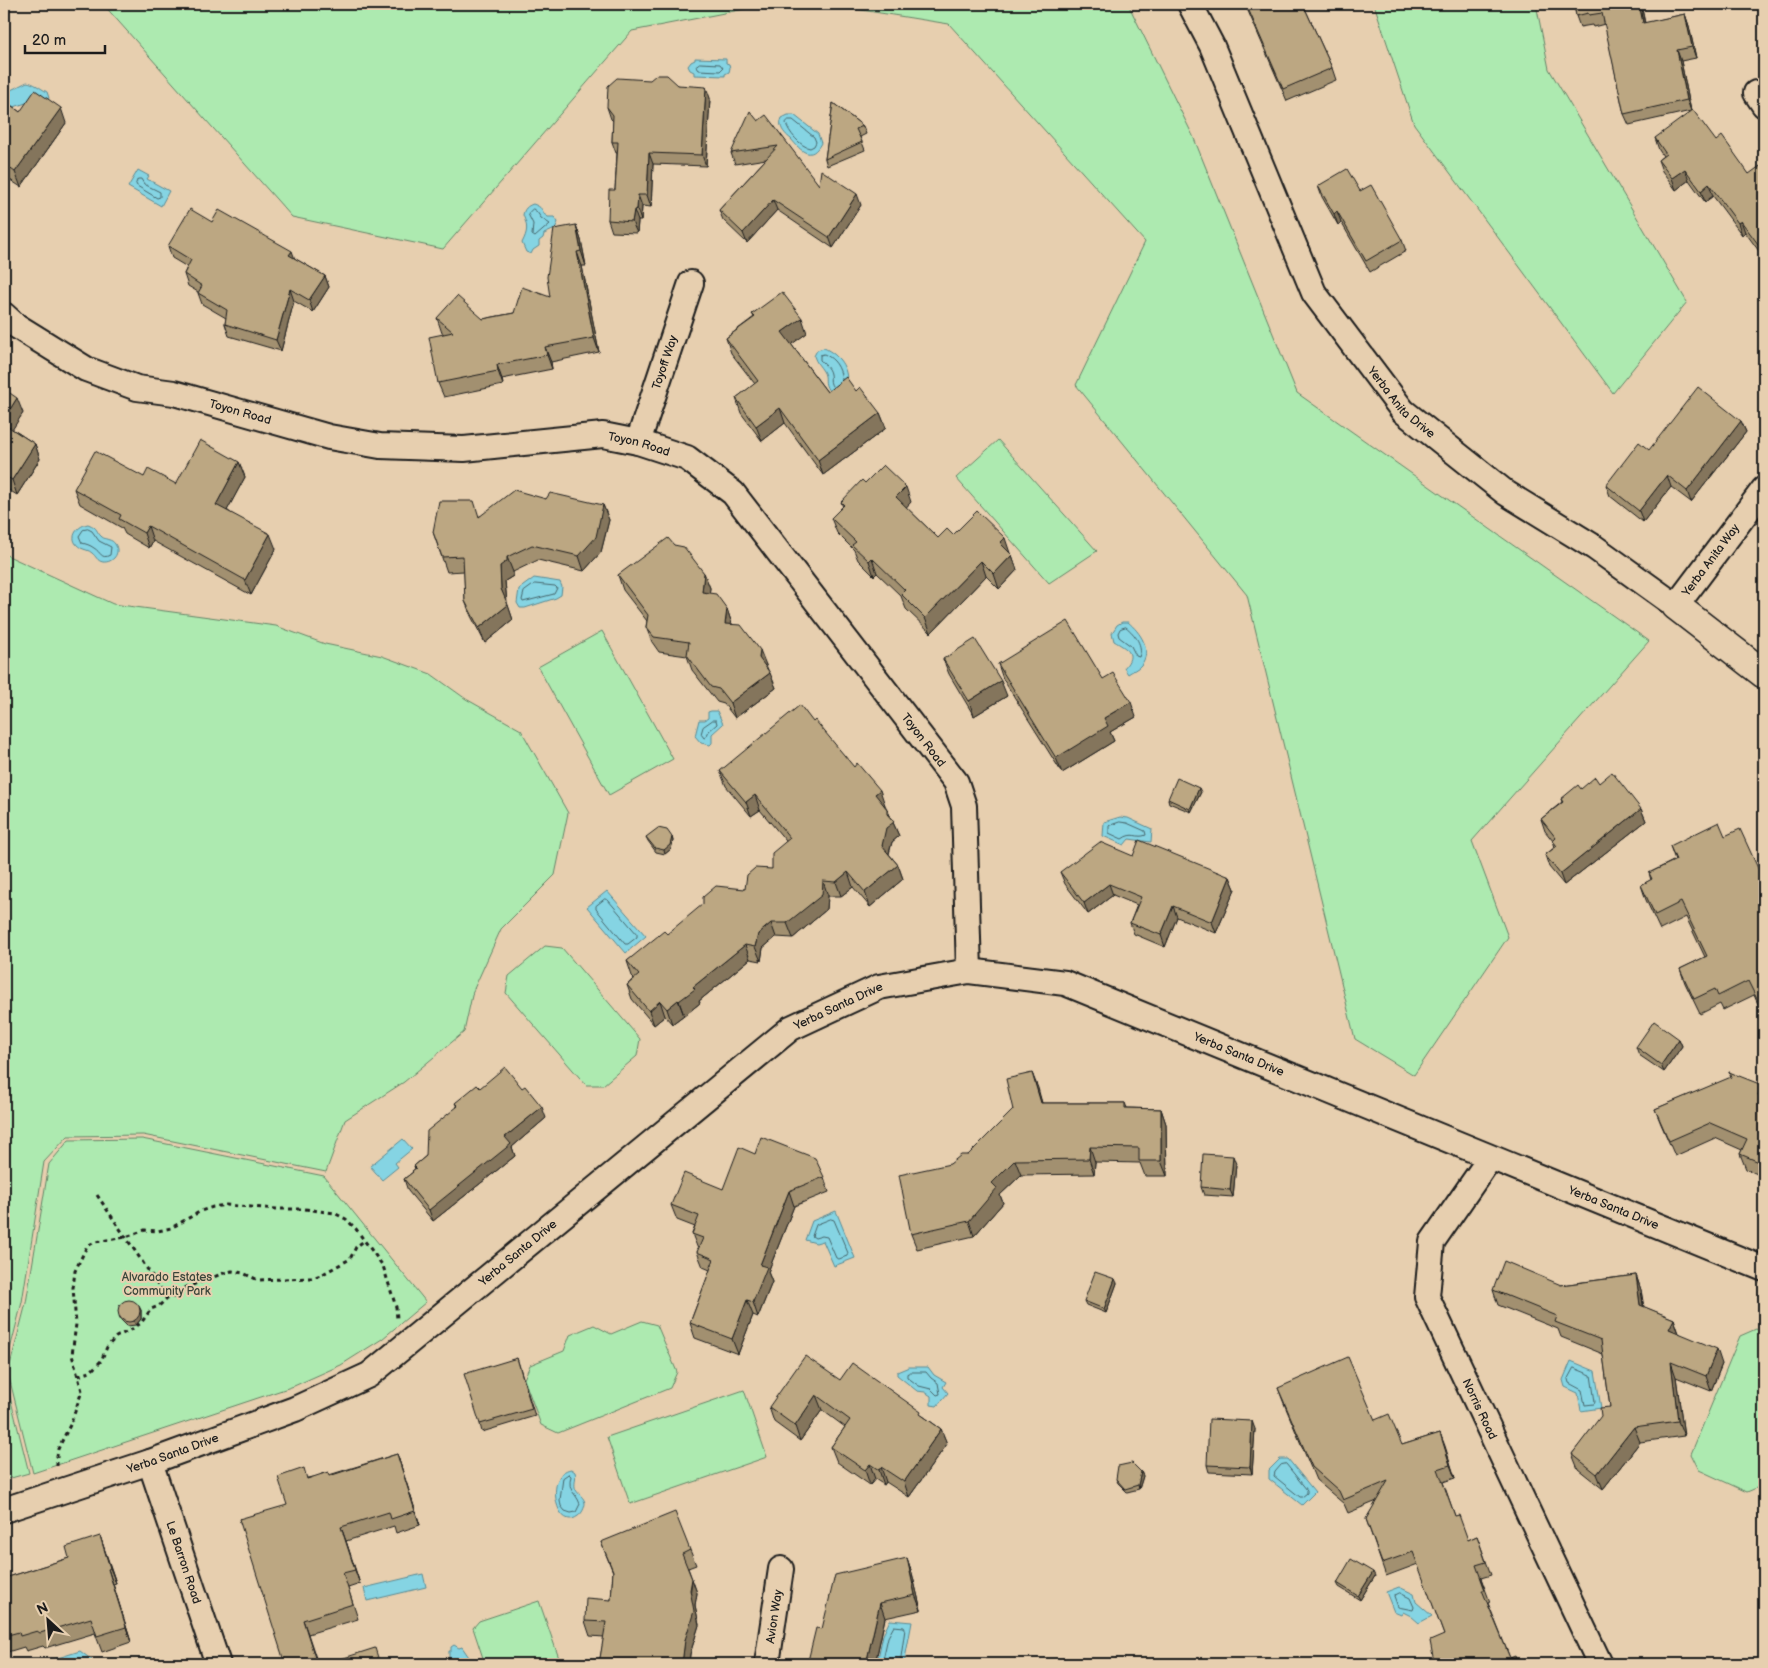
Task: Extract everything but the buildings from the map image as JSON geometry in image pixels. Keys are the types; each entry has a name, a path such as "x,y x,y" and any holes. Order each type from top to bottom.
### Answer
{"street":[{"name":"Yerba Anita Drive","path":"1190,4 1212,46 1314,293 1403,411 1506,493 1594,548 1676,606 1764,674"},
{"name":"Toyoff Way","path":"638,442 690,284"},
{"name":"Toyon Road","path":"4,315 14,325 86,368 137,388 174,393 329,437 380,446 464,449 603,435 638,442 687,458 733,493 956,782 964,806 969,972"},
{"name":"Yerba Anita Way","path":"1676,606 1764,489"},
{"name":"Yerba Santa Drive","path":"4,1510 150,1462 295,1409 369,1375 791,1028 879,987 969,972 1065,983 1764,1269"},
{"name":"Norris Road","path":"1490,1158 1432,1242 1427,1297 1600,1664"},
{"name":"Le Barron Road","path":"150,1462 218,1664"},
{"name":"Avion Way","path":"767,1664 781,1569"}],"path":[{"path":"97,1195 167,1298"},
{"path":"63,1491 57,1456 82,1391 72,1355 76,1324 72,1288 75,1271 87,1246 96,1242 126,1237 145,1230 171,1228 201,1210 226,1205 334,1212 346,1219 366,1240 382,1266 396,1307 398,1325 408,1342"},
{"path":"78,1376 90,1372 101,1361 107,1347 116,1337 141,1323 151,1309 159,1306 167,1298 174,1297 182,1289 232,1271 243,1273 258,1280 316,1277 350,1259 356,1247 366,1240"}],"green space":[{"path":"103,4 770,4 632,31 443,249 292,217"},
{"path":"824,4 1128,4 1193,136 1297,393 1649,641 1472,841 1508,937 1414,1075 1355,1039 1247,595 1076,385 1145,242 949,24"},
{"path":"1374,4 1536,4 1549,69 1687,302 1613,393 1414,124"},
{"path":"998,440 1097,551 1049,583 956,478"},
{"path":"4,554 113,604 276,626 325,644 382,656 431,674 466,699 521,730 568,813 555,875 501,929 473,991 464,1032 404,1082 345,1120 326,1172 143,1135 68,1136 44,1162 22,1302 4,1373"},
{"path":"602,631 673,759 609,795 538,667"},
{"path":"545,946 562,948 640,1039 637,1056 603,1085 586,1085 506,993 509,976"},
{"name":"Alvarado Estates Community Park","path":"142,1139 324,1176 426,1302 382,1339 341,1365 294,1386 33,1473 8,1373 26,1303 49,1164 69,1140"},
{"path":"642,1321 657,1325 677,1372 670,1388 558,1433 541,1425 524,1379 530,1365 564,1351 570,1335 594,1325 611,1334"},
{"path":"1756,1329 1764,1332 1764,1479 1761,1486 1747,1492 1699,1470 1691,1454 1740,1336"},
{"path":"4,1373 29,1473 4,1480"},
{"path":"744,1390 767,1457 630,1504 607,1437"},
{"path":"539,1601 561,1664 485,1664 473,1628 479,1621"}],"water":[{"path":"695,58 726,59 726,63 729,64 730,68 729,72 725,76 694,75 694,72 688,66"},
{"path":"27,82 47,92 49,98 44,104 29,102 14,107 8,104 6,98 9,91"},
{"path":"794,115 818,134 821,143 814,152 806,153 802,151 784,132 781,121 782,118"},
{"path":"138,170 149,176 147,179 169,191 161,206 128,187"},
{"path":"533,204 540,208 548,217 554,217 558,222 555,229 544,234 543,238 539,241 539,246 531,254 526,252 522,243 527,229 523,215 526,208"},
{"path":"824,348 842,362 847,378 847,384 829,391 824,374 814,356 817,350"},
{"path":"88,524 95,528 102,537 112,541 117,547 115,557 110,561 103,562 98,560 91,552 81,548 74,541 77,530"},
{"path":"534,578 560,582 562,587 561,595 525,608 520,608 517,603 519,589"},
{"path":"1122,622 1128,622 1141,636 1146,653 1141,665 1128,674 1124,668 1130,659 1129,652 1114,641 1112,633 1117,625"},
{"path":"717,711 723,724 712,734 712,743 710,745 701,743 695,736 699,720 708,718 708,712"},
{"path":"1120,817 1128,818 1152,829 1151,842 1129,839 1124,845 1103,836 1104,822"},
{"path":"607,891 646,936 626,953 587,907"},
{"path":"403,1139 412,1149 395,1163 398,1167 382,1180 370,1166"},
{"path":"836,1211 855,1258 834,1266 823,1241 816,1243 805,1240 812,1221"},
{"path":"1571,1361 1595,1371 1601,1408 1581,1411 1578,1393 1565,1387 1563,1380"},
{"path":"909,1367 928,1367 934,1375 946,1382 943,1387 948,1393 937,1406 931,1405 931,1396 925,1392 917,1391 897,1375 897,1372"},
{"path":"1280,1459 1288,1459 1315,1492 1302,1505 1269,1479 1269,1470"},
{"path":"571,1469 575,1472 576,1490 585,1503 581,1514 570,1519 559,1510 556,1490 558,1480 563,1473"},
{"path":"423,1574 426,1587 367,1601 364,1588"},
{"path":"1399,1587 1414,1594 1416,1602 1432,1616 1419,1623 1403,1612 1401,1615 1394,1612 1386,1592"},
{"path":"890,1620 912,1622 904,1664 877,1663 883,1635"},
{"path":"454,1645 459,1648 462,1647 473,1664 449,1664 449,1651 451,1651 451,1647"},
{"path":"80,1651 92,1660 91,1664 44,1664 45,1662"}]}
